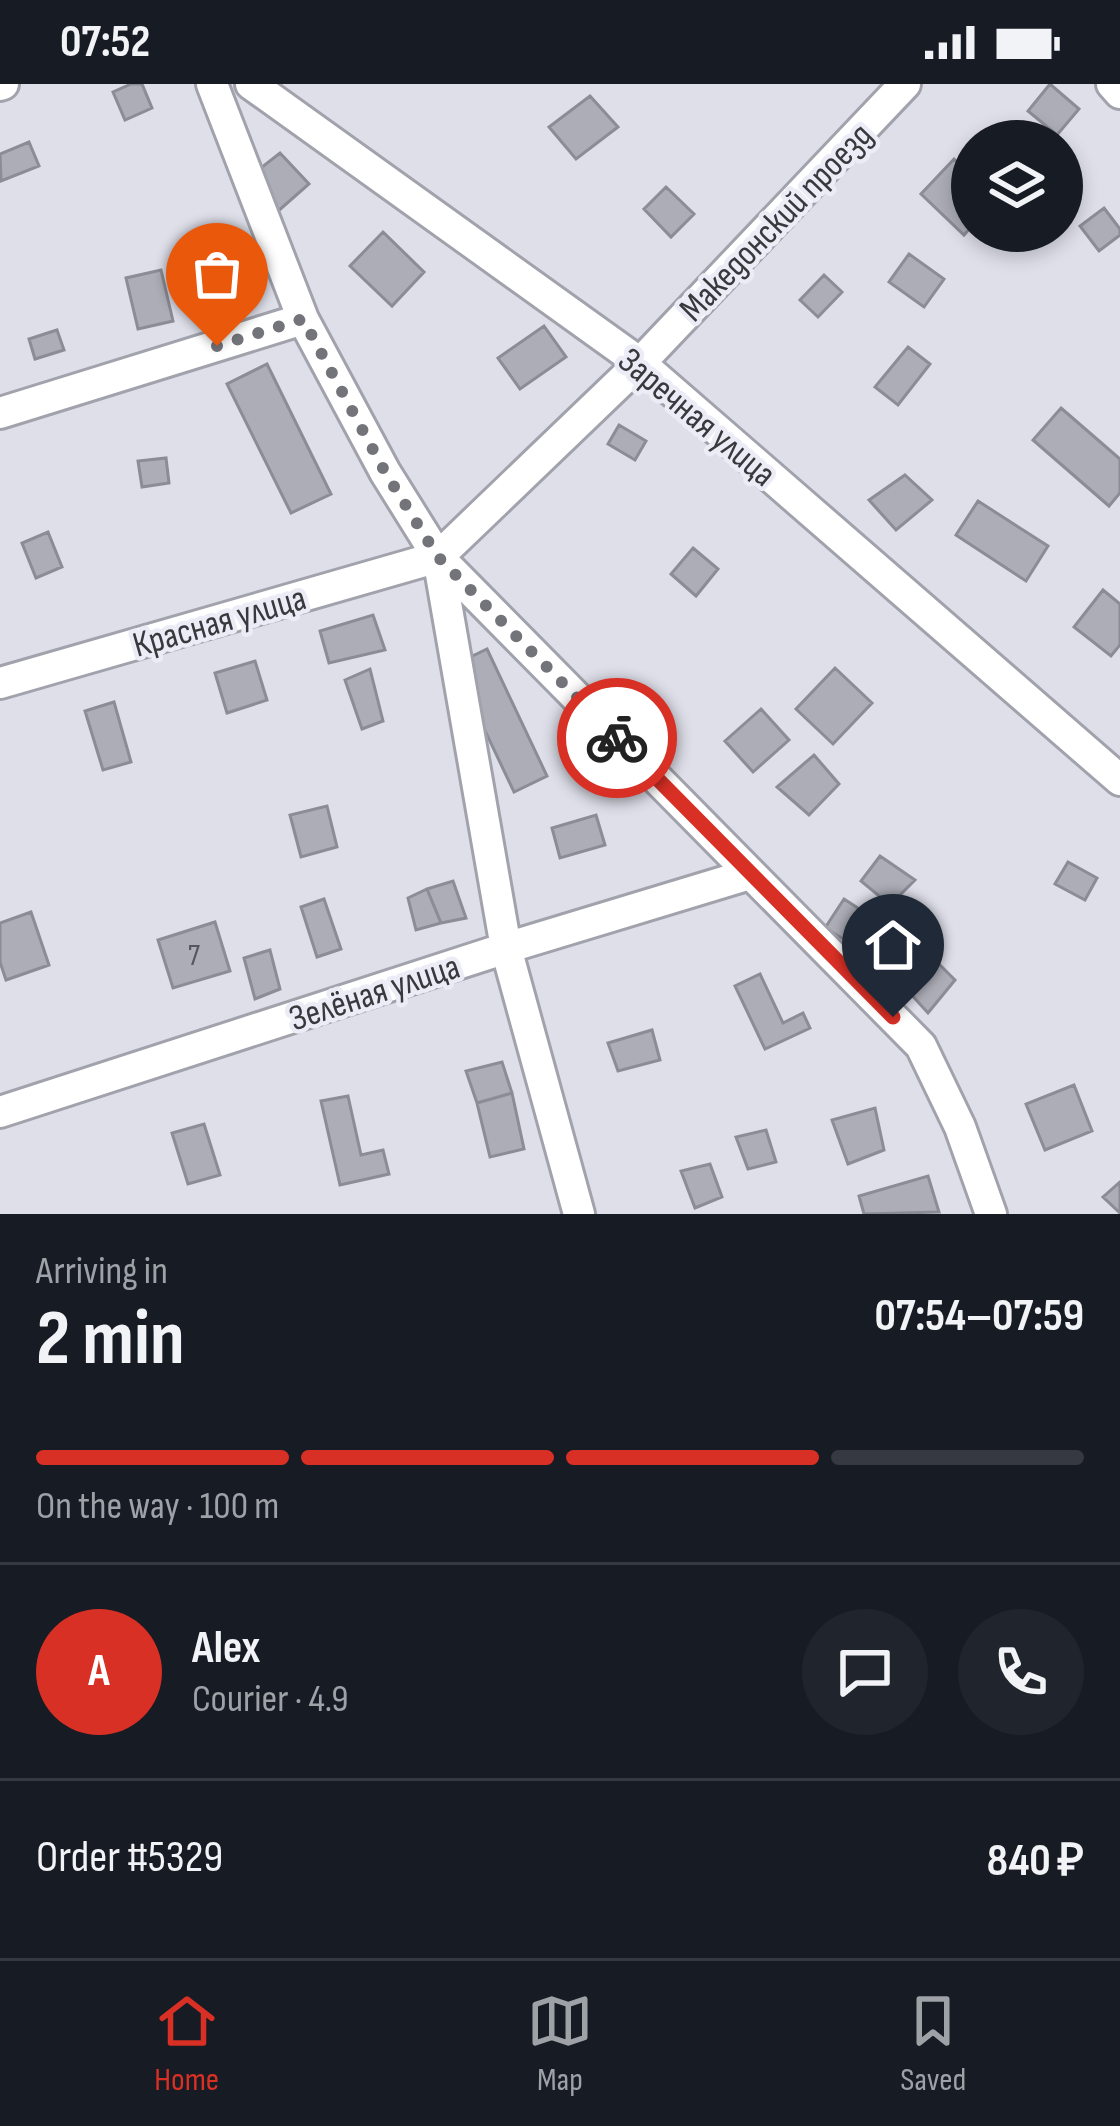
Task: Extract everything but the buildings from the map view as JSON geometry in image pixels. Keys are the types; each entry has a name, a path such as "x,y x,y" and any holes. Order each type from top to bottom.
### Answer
{"street":[{"path":"212,84 303,319 385,472 438,557 921,1046 960,1127 991,1214"},
{"name":"Заречная улица","path":"251,84 640,363 1120,781"},
{"name":"Македонский проезд","path":"438,557 640,363 905,84"},
{"path":"1112,84 1120,93"},
{"path":"0,412 303,319"},
{"path":"438,557 506,948 579,1214"},
{"name":"Красная улица","path":"0,683 438,557"},
{"name":"Зелёная улица","path":"0,1112 750,874"}],"way so far":[{"path":"217,346 303,319 385,472 438,557 617,738"}],"route":[{"path":"617,738 893,1017"}]}
